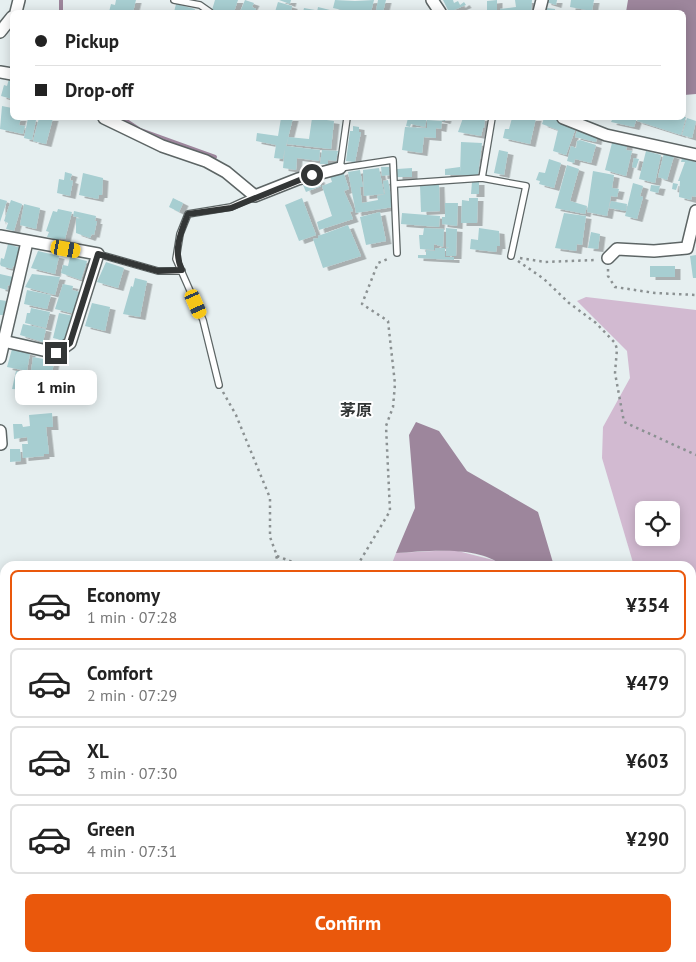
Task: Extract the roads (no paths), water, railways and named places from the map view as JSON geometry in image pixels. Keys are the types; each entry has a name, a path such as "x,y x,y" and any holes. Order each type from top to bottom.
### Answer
{"street":[{"path":"0,32 10,19"},
{"path":"108,120 162,146 206,162 226,172 255,196 298,179 340,168"},
{"path":"568,120 606,135 696,155"},
{"path":"608,258 617,249 654,251 687,248 696,211"},
{"path":"0,236 98,254 70,343 56,353 3,341"},
{"path":"0,358 27,242"},
{"path":"0,431 2,444"}],"lane":[{"path":"174,0 200,6 207,10"},
{"path":"347,120 340,168 393,160 397,253"},
{"path":"482,178 492,120"},
{"path":"395,184 482,178 526,186 511,256"},
{"path":"219,385 203,320 176,259 180,234 188,214 231,208 255,196"},
{"path":"98,254 158,271 182,270"}],"waterway":[{"path":"61,0 61,10"},
{"path":"125,120 140,130 215,157"}],"district":[{"name":"茅原","path":"356,410"}]}
